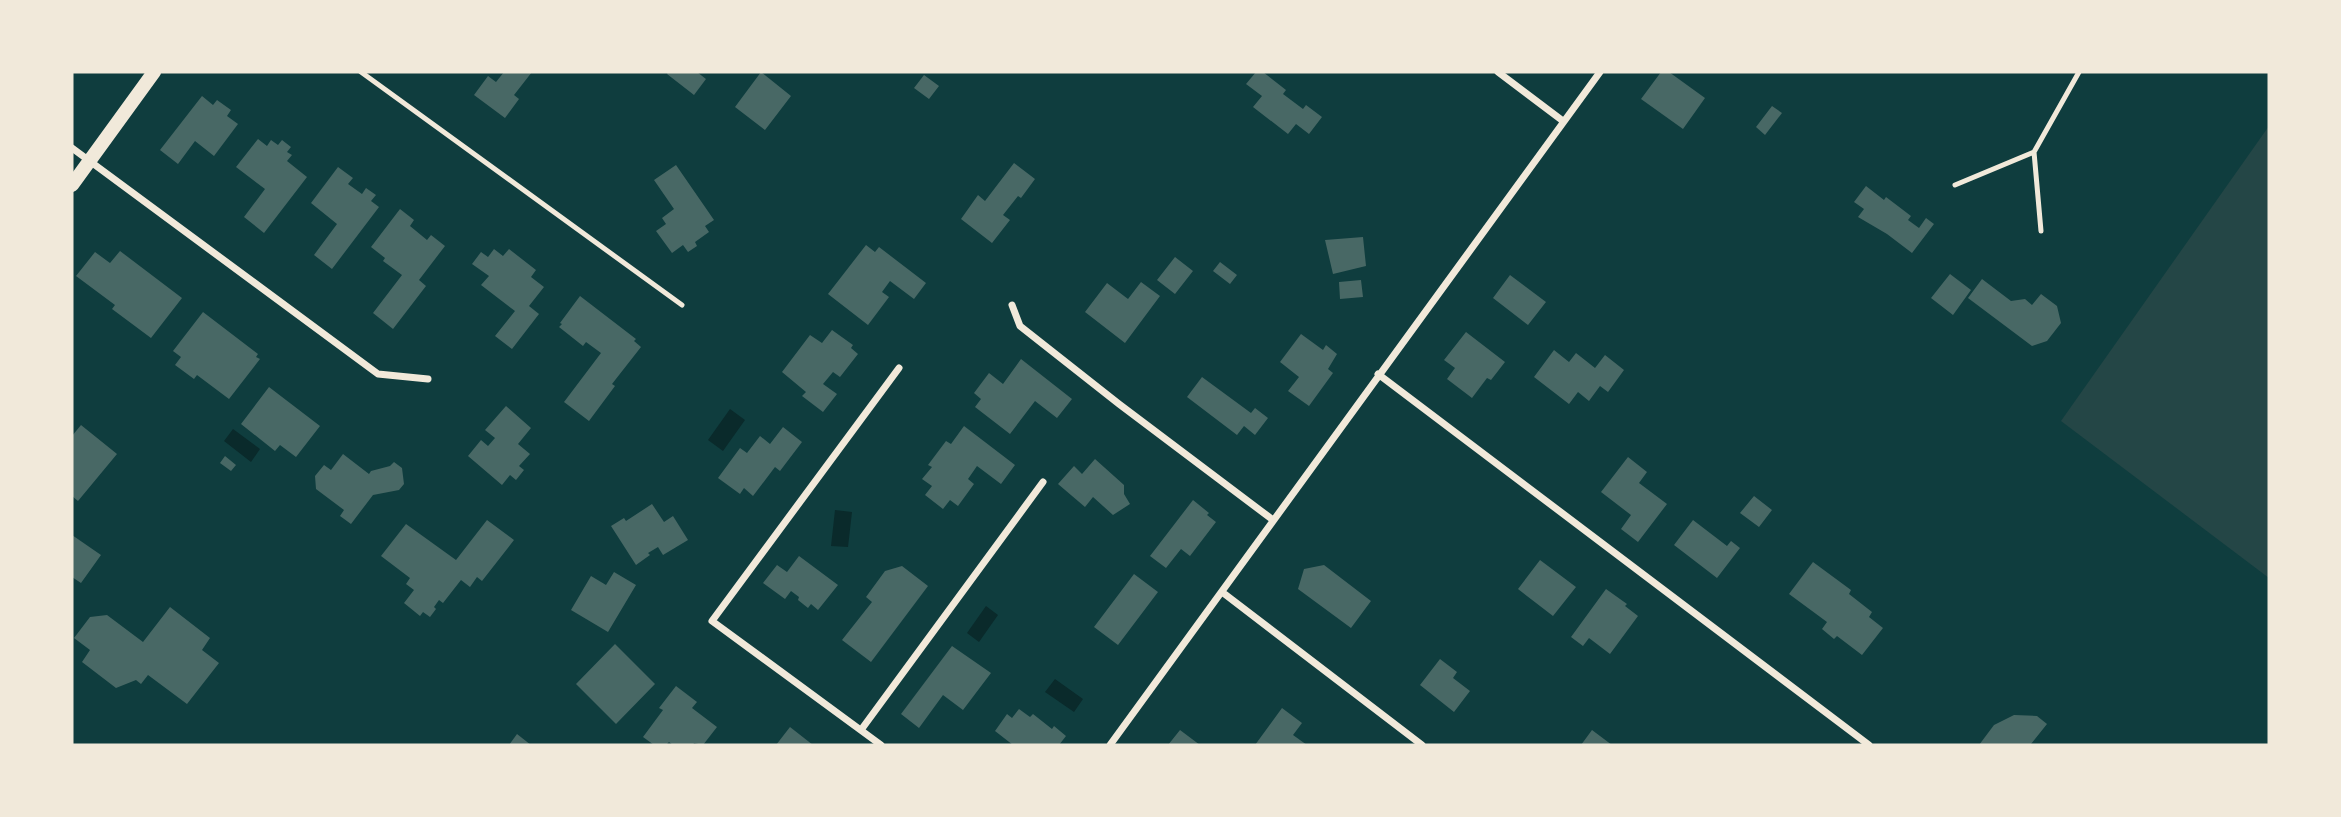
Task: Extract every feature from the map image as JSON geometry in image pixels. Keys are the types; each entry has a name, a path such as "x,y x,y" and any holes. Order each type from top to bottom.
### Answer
{"main road":[{"path":"72,185 154,72"}],"street":[{"path":"1498,72 1563,121"},
{"path":"1110,745 1600,72"},
{"path":"72,148 378,374 428,379"},
{"path":"1012,305 1020,326 1273,520"},
{"path":"881,745 712,621 899,368"},
{"path":"1378,374 1869,745"},
{"path":"861,730 1043,482"},
{"path":"1222,592 1422,745"}],"lane":[{"path":"361,72 682,305"},
{"path":"2041,230 2034,152 2079,72"},
{"path":"1955,185 2034,152"}],"shaded area":[{"path":"2269,126 2269,578 2061,421"},
{"path":"730,409 745,420 723,451 708,440"},
{"path":"233,429 260,449 251,462 224,441"},
{"path":"835,510 852,512 848,547 831,546"},
{"path":"986,606 998,615 979,642 967,633"},
{"path":"1055,679 1083,699 1074,712 1045,692"}],"building":[{"path":"504,72 532,72 514,95 519,99 505,118 474,95 488,76 496,82"},
{"path":"697,72 706,79 694,95 667,74"},
{"path":"761,72 791,96 765,130 735,107"},
{"path":"1256,72 1263,72 1286,90 1283,94 1303,109 1306,105 1322,117 1309,134 1296,124 1288,134 1253,107 1262,96 1246,84"},
{"path":"1661,72 1669,72 1705,98 1683,129 1641,99"},
{"path":"924,75 939,86 929,99 914,88"},
{"path":"202,96 213,105 217,100 231,110 227,116 238,124 214,156 195,141 178,164 160,150"},
{"path":"1772,106 1782,113 1765,135 1756,127"},
{"path":"258,139 267,146 271,140 278,145 282,140 291,147 287,152 292,155 287,161 307,177 264,233 244,217 265,189 236,167"},
{"path":"1014,163 1035,179 1021,198 1018,196 1003,215 1010,220 992,243 961,219 978,195 985,201"},
{"path":"676,165 714,220 705,226 709,232 695,242 697,246 688,252 683,245 672,253 656,231 666,224 662,218 674,209 654,180"},
{"path":"338,167 353,178 348,184 362,194 366,188 376,195 371,201 379,207 332,269 314,255 337,224 311,203"},
{"path":"1866,186 1911,216 1908,220 1919,228 1926,218 1934,224 1912,253 1858,217 1864,209 1854,202"},
{"path":"400,209 414,220 410,226 427,240 431,235 445,246 419,280 426,286 393,329 373,313 402,275 383,261 385,258 371,247"},
{"path":"1363,237 1366,266 1333,274 1325,240"},
{"path":"866,245 875,252 879,247 926,283 914,299 890,281 882,292 889,297 868,325 828,294"},
{"path":"494,249 503,256 509,249 536,270 531,277 544,287 529,306 539,314 512,349 495,336 515,311 481,285 489,276 472,264 481,252 488,257"},
{"path":"120,251 182,298 151,338 112,309 115,305 76,276 95,252 110,263"},
{"path":"1175,257 1193,271 1175,294 1157,280"},
{"path":"1220,262 1237,275 1230,284 1213,271"},
{"path":"1950,274 1971,290 1953,315 1931,298"},
{"path":"1510,275 1546,302 1528,325 1493,298"},
{"path":"1982,279 2011,301 2025,299 2032,305 2041,294 2057,306 2061,323 2047,341 2032,346 1968,298"},
{"path":"1361,280 1363,297 1340,299 1339,282"},
{"path":"1141,282 1160,296 1125,343 1085,312 1107,283 1128,299"},
{"path":"580,296 636,339 634,341 641,347 612,384 615,386 589,421 564,402 601,353 586,342 583,346 559,327"},
{"path":"203,312 258,354 256,357 260,359 229,399 197,375 194,379 175,365 181,357 173,351"},
{"path":"832,330 853,345 851,348 858,354 840,377 833,372 823,384 837,394 823,412 802,396 806,392 782,372 810,335 822,343"},
{"path":"1466,332 1505,362 1491,380 1487,378 1472,398 1447,379 1455,368 1444,360"},
{"path":"1301,334 1323,350 1326,345 1337,354 1328,369 1333,373 1309,406 1288,391 1299,377 1280,362"},
{"path":"1554,350 1569,362 1576,353 1595,368 1605,355 1624,370 1608,392 1600,386 1589,401 1578,392 1569,404 1534,377"},
{"path":"1021,359 1072,399 1057,418 1035,401 1010,434 975,407 981,399 974,393 989,373 1003,384"},
{"path":"1202,377 1251,413 1255,408 1268,418 1255,435 1244,426 1237,435 1187,397"},
{"path":"269,387 320,426 296,457 280,445 275,451 241,424"},
{"path":"506,406 531,428 518,444 530,454 519,466 524,470 516,480 510,475 502,485 468,456 481,440 488,446 495,438 485,430"},
{"path":"81,425 117,454 78,501 72,496 72,436"},
{"path":"964,426 1015,465 1001,484 977,466 968,479 974,484 958,506 950,500 943,509 925,495 932,486 922,479 932,467 928,465 946,441 951,444"},
{"path":"783,427 802,442 780,471 775,467 753,496 744,488 740,494 718,478 740,448 747,453 760,436 770,444"},
{"path":"343,454 369,474 394,462 402,468 404,484 399,490 373,495 351,524 340,516 344,510 316,489 315,476 324,465 331,470"},
{"path":"225,456 236,465 231,471 220,463"},
{"path":"1628,457 1647,472 1639,483 1667,504 1638,542 1621,529 1631,515 1601,492"},
{"path":"1095,459 1124,485 1124,494 1130,504 1113,515 1093,497 1085,507 1058,484 1074,466 1082,474"},
{"path":"1754,496 1772,510 1759,527 1740,513"},
{"path":"1193,500 1216,522 1190,556 1181,549 1166,568 1150,556"},
{"path":"652,504 664,522 673,516 688,540 663,555 658,547 636,565 611,526 624,518 626,521"},
{"path":"487,520 514,540 482,581 477,577 470,587 461,580 443,603 439,600 430,617 423,612 420,616 404,603 414,590 406,584 410,578 381,556 406,524 456,560"},
{"path":"1693,520 1727,546 1731,541 1740,548 1717,578 1674,545"},
{"path":"72,535 101,555 81,583 72,577"},
{"path":"799,556 838,585 818,610 811,604 808,608 791,591 785,599 763,583 777,565 787,572"},
{"path":"1540,560 1576,587 1553,616 1518,589"},
{"path":"1813,562 1851,590 1849,594 1872,612 1869,617 1883,628 1862,655 1837,636 1834,639 1822,629 1827,622 1789,594"},
{"path":"1324,565 1371,601 1351,628 1298,589 1304,569"},
{"path":"902,566 928,586 871,662 842,640 872,602 866,597 885,571"},
{"path":"614,572 636,585 608,632 571,610 591,576 606,585"},
{"path":"1134,574 1158,592 1118,645 1094,627"},
{"path":"1606,589 1638,616 1610,654 1589,638 1583,646 1571,637"},
{"path":"170,607 210,638 202,650 219,663 187,704 148,675 141,684 136,680 116,688 82,662 90,650 74,638 90,617 107,615 143,642"},
{"path":"615,644 655,684 616,724 576,684"},
{"path":"952,646 991,673 963,710 943,695 919,728 901,714"},
{"path":"1440,659 1457,672 1453,678 1470,691 1454,712 1420,685"},
{"path":"676,686 697,702 692,708 717,727 703,745 673,745 669,742 666,745 654,745 643,737 663,710 659,708"},
{"path":"1282,708 1302,723 1293,735 1307,745 1255,745"},
{"path":"1019,709 1030,717 1033,714 1052,729 1054,726 1066,736 1059,745 1013,745 995,731 1007,714 1012,718"},
{"path":"2014,715 2037,716 2047,724 2031,744 1979,745 1994,725"},
{"path":"790,727 813,745 776,745"},
{"path":"1180,730 1200,745 1168,745"},
{"path":"1592,730 1612,745 1581,745"},
{"path":"517,734 531,745 509,745"}]}
